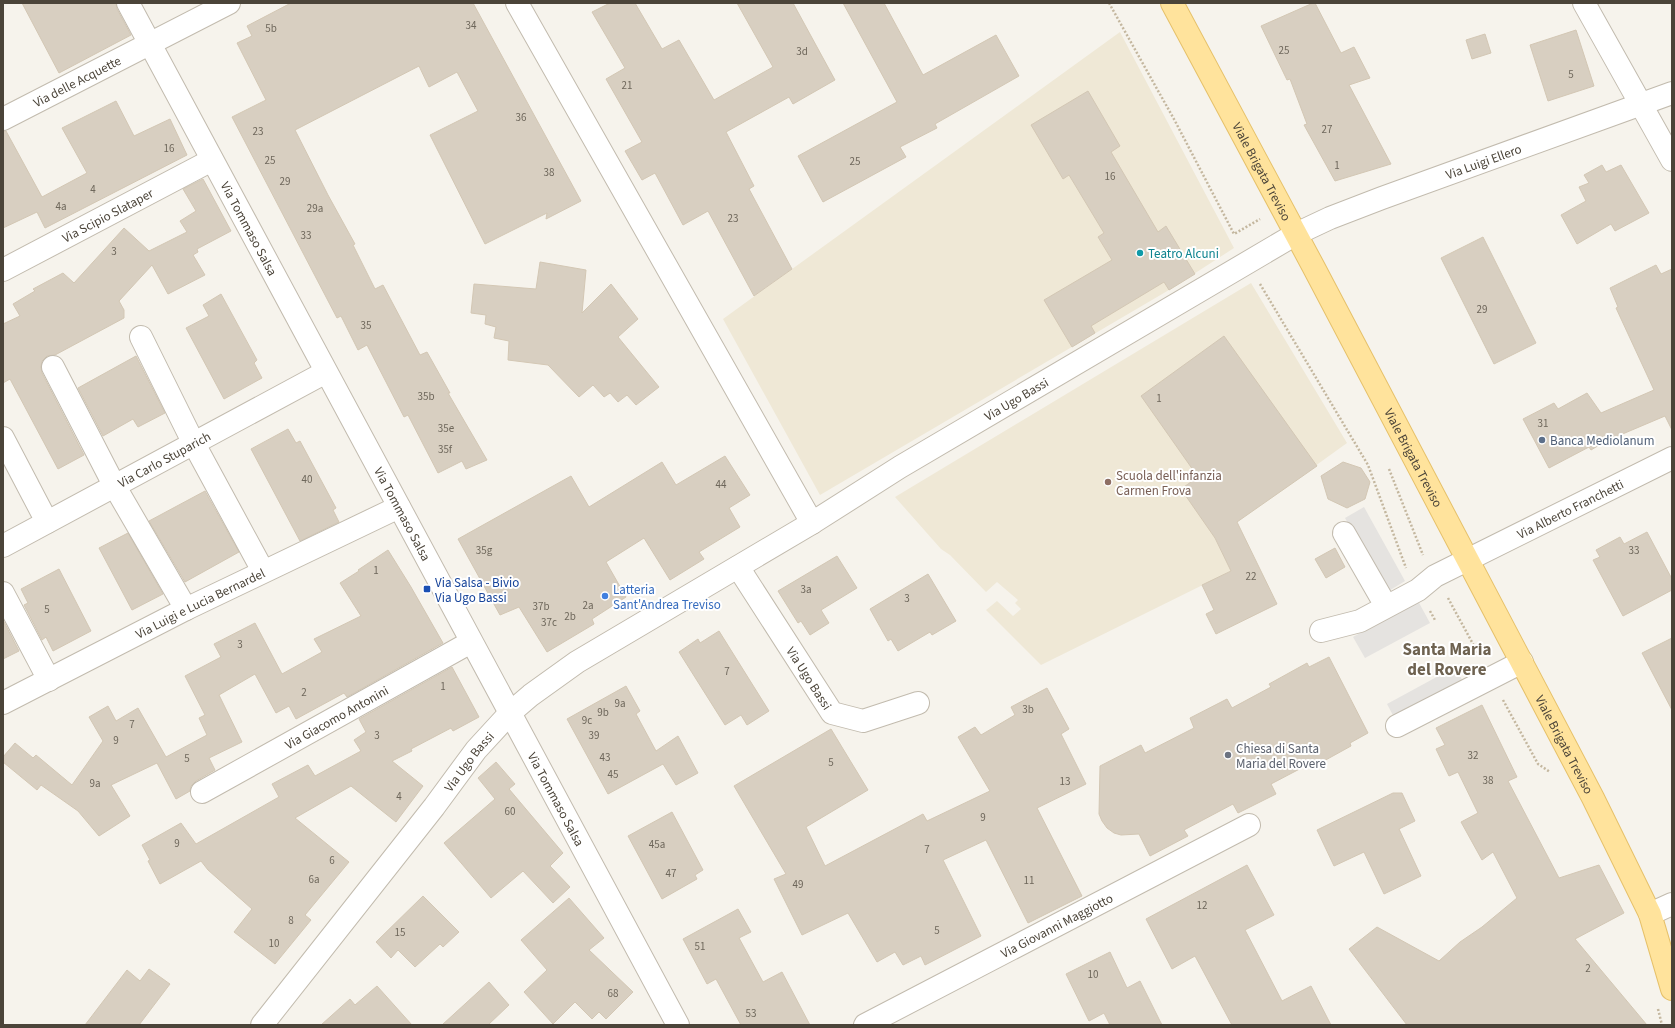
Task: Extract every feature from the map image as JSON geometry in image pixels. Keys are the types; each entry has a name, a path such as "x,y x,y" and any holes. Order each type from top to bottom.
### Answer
{"main road":[{"name":"Viale Brigata Treviso","path":"1172,3 1296,234 1593,798 1650,914 1672,989"}],"street":[{"name":"Via Tommaso Salsa","path":"128,3 678,1025"},
{"name":"Via delle Acquette","path":"3,119 229,3"},
{"path":"517,3 812,523"},
{"path":"1584,3 1672,160"},
{"name":"Via Luigi Ellero","path":"1296,234 1330,218 1382,198 1672,93"},
{"name":"Via Scipio Slataper","path":"3,270 212,160"},
{"name":"Via Ugo Bassi","path":"262,1025 434,807 476,750 510,713 531,695 577,662 812,523 900,467 1296,234"},
{"path":"141,337 193,442 263,571"},
{"path":"53,367 114,485 186,609"},
{"name":"Via Carlo Stuparich","path":"3,546 193,442 326,372"},
{"path":"3,438 47,522"},
{"name":"Via Alberto Franchetti","path":"1321,631 1360,620 1418,590 1435,576 1672,458"},
{"name":"Via Luigi e Lucia Bernardel","path":"3,703 186,609 399,507"},
{"path":"1344,533 1386,606"},
{"name":"Via Ugo Bassi","path":"738,567 832,713 863,721 918,703"},
{"path":"3,593 49,680"},
{"name":"Via Giacomo Antonini","path":"202,792 471,642"},
{"path":"1397,726 1522,662"},
{"name":"Via Giovanni Maggiotto","path":"865,1025 1249,825"},
{"path":"1650,914 1672,904"},
{"path":"1650,914 1672,919"}],"path":[{"path":"1109,3 1175,121 1234,234 1260,219"},
{"path":"1257,280 1368,465 1405,566 1435,620"},
{"path":"1387,464 1425,558 1455,610 1538,764 1554,774"}],"shaded area":[{"path":"1120,32 1234,248 1169,290 820,495 723,319"},
{"name":"Scuola dell'infanzia Carmen Frova","path":"1251,283 1347,443 1215,538 1231,571 1041,665 986,610 997,601 1013,616 1021,609 1015,603 1018,600 997,582 986,592 950,555 941,549 895,497"},
{"path":"1364,507 1405,581 1387,592 1345,518"},
{"path":"1418,601 1430,623 1365,658 1353,637"},
{"path":"1455,667 1465,685 1396,721 1387,704"}],"building":[{"path":"22,3 116,3 117,9 131,35 59,73"},
{"path":"291,3 473,3 581,201 546,219 547,213 485,244 430,135 478,111 457,72 429,87 419,66 295,130 355,244 353,245 375,289 383,285 420,355 427,352 450,393 448,393 487,460 466,469 462,461 438,473 408,415 404,417 367,345 358,350 341,316 337,318 232,117 266,100 237,43 252,36 247,26"},
{"path":"610,3 635,3 662,49 679,40 714,100 773,67 737,3 793,3 835,80 793,104 789,97 726,132 754,186 749,189 792,269 754,296 708,211 683,225 655,173 642,180 625,151 642,142 606,79 625,68 592,12"},
{"path":"843,3 884,3 923,75 996,35 1019,76 935,124 937,128 900,147 906,157 823,202 798,156 897,102"},
{"path":"1315,3 1341,53 1354,47 1370,78 1349,85 1391,164 1335,181 1304,125 1307,124 1290,79 1287,80 1261,26"},
{"path":"1576,30 1594,86 1548,101 1530,45"},
{"path":"1485,34 1491,53 1472,59 1466,40"},
{"path":"1088,91 1120,146 1111,152 1158,232 1166,226 1195,274 1169,290 1164,282 1091,326 1095,333 1072,347 1044,300 1112,260 1098,237 1104,233 1069,175 1063,179 1031,125"},
{"path":"116,101 134,136 170,119 187,155 45,228 37,212 3,228 3,131 6,131 42,197 87,173 62,128"},
{"path":"1602,165 1606,172 1621,165 1649,213 1615,231 1611,224 1577,244 1561,215 1586,201 1579,187 1589,183 1584,175"},
{"path":"203,179 231,231 197,249 198,252 193,255 205,275 168,294 152,265 119,301 124,310 124,318 55,355 47,356 42,361 42,373 84,455 58,469 10,379 3,383 3,324 20,316 13,304 35,291 33,289 63,273 74,283 124,228 149,251 187,232 180,221 196,211 183,189"},
{"path":"1483,237 1536,343 1494,364 1441,258"},
{"path":"540,262 586,270 582,313 611,284 638,319 618,337 659,387 636,405 627,395 618,402 610,393 604,397 593,385 579,397 548,365 508,360 509,341 494,338 496,327 485,324 486,315 471,313 474,284 536,289"},
{"path":"1656,265 1661,274 1672,269 1672,430 1665,416 1606,441 1591,450 1589,447 1549,468 1523,419 1554,403 1558,409 1587,393 1601,413 1654,390 1616,308 1618,307 1610,288"},
{"path":"221,294 257,360 254,363 262,378 224,399 186,328 209,316 203,305"},
{"path":"1224,336 1317,466 1237,522 1277,604 1216,634 1206,614 1214,610 1202,585 1231,571 1215,538 1181,489 1198,477 1141,396"},
{"path":"136,356 165,413 138,427 133,419 103,436 78,388"},
{"path":"288,429 296,443 300,441 336,508 333,510 339,522 300,541 251,449"},
{"path":"725,456 750,495 729,508 740,527 699,552 704,559 670,580 644,538 606,562 626,597 592,619 594,624 547,652 519,607 500,615 458,539 571,476 589,507 662,462 676,485"},
{"path":"1343,462 1361,468 1370,482 1365,499 1347,508 1328,499 1321,476"},
{"path":"205,491 239,552 185,582 149,521"},
{"path":"1647,532 1672,579 1672,590 1623,616 1593,560 1600,557 1596,550 1620,537 1624,544"},
{"path":"128,533 163,594 132,610 99,548"},
{"path":"1335,548 1345,567 1326,578 1315,559"},
{"path":"388,550 443,643 347,697 344,693 296,719 289,706 276,713 255,674 219,695 242,742 209,758 215,770 196,781 191,786 190,791 176,799 157,763 111,785 130,816 99,836 78,811 41,785 37,790 3,762 3,757 15,743 33,758 36,755 72,785 103,741 89,717 108,706 116,721 138,708 166,757 207,735 199,718 205,715 185,676 221,657 214,644 255,623 282,674 322,652 314,639 361,616 340,583"},
{"path":"837,556 857,588 821,610 829,623 810,635 801,621 798,623 778,591"},
{"path":"59,569 91,631 53,651 46,637 42,640 24,605 28,603 21,589"},
{"path":"928,574 956,621 932,635 930,632 898,651 891,639 888,641 870,609"},
{"path":"3,620 19,651 3,659"},
{"path":"719,631 769,711 747,725 741,715 725,725 679,652 698,639 700,643"},
{"path":"1672,638 1672,710 1642,653"},
{"name":"Chiesa di Santa Maria del Rovere","path":"1329,657 1368,733 1350,743 1351,746 1313,767 1311,763 1271,784 1276,794 1238,813 1233,804 1184,830 1188,836 1150,856 1139,834 1121,835 1114,833 1107,828 1099,814 1100,766 1141,745 1145,753 1194,728 1190,718 1227,699 1232,708 1271,687 1269,684 1307,663 1309,667"},
{"path":"452,667 479,717 453,731 451,728 392,761 423,786 396,822 351,786 295,818 349,862 305,915 311,920 275,964 234,932 252,909 208,870 201,861 160,884 148,861 150,860 142,845 181,823 196,844 279,797 272,784 308,765 315,776 361,751 354,740 366,732 359,719"},
{"path":"626,686 640,711 636,714 656,751 678,736 698,773 676,785 663,764 608,794 567,719"},
{"path":"1047,688 1069,729 1061,734 1086,784 1037,808 1082,896 1028,923 986,840 943,860 981,936 925,965 921,956 903,965 895,952 877,962 848,913 802,935 774,879 786,874 734,786 831,729 868,790 806,827 825,866 923,814 927,821 990,791 958,737 975,727 981,735 1015,715 1011,707"},
{"path":"1482,705 1517,777 1508,781 1559,878 1599,865 1624,913 1575,939 1647,1025 1407,1025 1349,949 1377,927 1439,961 1460,942 1482,927 1517,898 1493,852 1482,860 1461,822 1478,813 1458,772 1449,776 1436,749 1445,745 1436,728"},
{"path":"496,762 515,784 509,789 563,853 550,866 570,887 553,903 523,871 491,898 444,843 495,799 478,778"},
{"path":"1393,793 1402,793 1415,821 1399,829 1421,876 1384,894 1364,852 1334,866 1317,830"},
{"path":"672,812 703,870 695,875 697,879 662,899 628,836"},
{"path":"1247,865 1274,915 1245,930 1282,1001 1311,986 1331,1025 1232,1025 1195,956 1172,969 1146,919"},
{"path":"423,896 459,932 443,947 440,944 415,967 398,950 391,958 376,942"},
{"path":"569,898 604,938 589,950 633,992 606,1019 599,1012 592,1019 575,1002 553,1024 524,992 547,970 521,940"},
{"path":"738,909 751,932 739,938 763,982 782,972 810,1025 741,1025 716,979 707,984 683,939"},
{"path":"1110,952 1127,988 1140,981 1162,1025 1110,1025 1104,1013 1089,1021 1066,974"},
{"path":"149,969 170,984 139,1025 85,1025 127,970 140,981"},
{"path":"489,982 509,1005 488,1025 442,1025"},
{"path":"377,986 412,1025 321,1025 350,999 355,1005"}],"place":[{"name":"Teatro Alcuni","path":"1140,253"},
{"name":"Banca Mediolanum","path":"1542,440"},
{"name":"Scuola dell'infanzia Carmen Frova","path":"1108,482"},
{"name":"Via Salsa - Bivio Via Ugo Bassi","path":"427,589"},
{"name":"Latteria Sant'Andrea Treviso","path":"605,596"},
{"name":"Chiesa di Santa Maria del Rovere","path":"1228,755"}],"district":[{"name":"Santa Maria del Rovere","path":"1447,659"}]}
